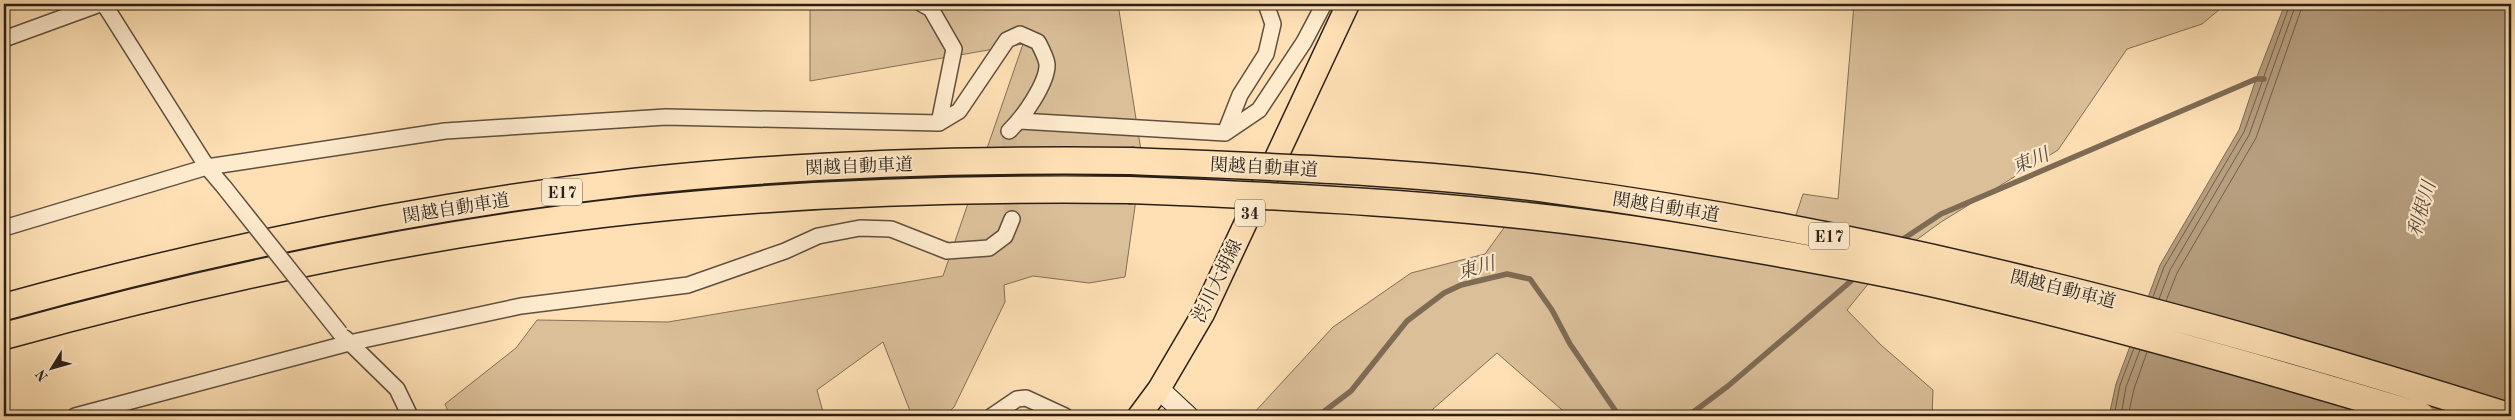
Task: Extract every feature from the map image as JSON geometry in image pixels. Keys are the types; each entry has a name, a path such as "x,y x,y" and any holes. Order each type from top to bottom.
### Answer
{"highway":[{"name":"関越自動車道","path":"4,307 104,279 347,226 482,203 632,182 770,170 1039,160 1291,167 1431,177 1551,189 1683,209 1944,259 2204,325 2508,416"},
{"name":"関越自動車道","path":"4,336 131,302 353,253 485,231 637,210 774,199 909,193 1020,189 1129,190 1319,198 1527,216 1666,234 1806,258 1946,286 2080,319 2421,416"}],"main road":[{"name":"渋川大胡線","path":"1139,416 1159,389 1203,314 1348,4"}],"street":[{"path":"4,39 100,4"},
{"path":"104,4 207,167 345,338 397,389 410,416"},
{"path":"922,4 932,9 954,49 939,123"},
{"path":"1225,133 1240,95 1266,54 1273,24 1266,4"},
{"path":"1020,121 1225,133 1259,110 1304,42 1324,4"},
{"path":"4,228 207,167 445,131 666,117 939,123 959,111 1007,40 1020,34 1038,42 1047,64 1041,85 1020,121 1009,131"},
{"path":"74,416 345,338 520,306 688,285 785,251 818,236 860,228 891,229 947,251 989,248 1005,236 1012,219"},
{"path":"1159,389 1188,416"},
{"path":"992,416 1017,399 1026,398 1065,416"}],"shaded area":[{"path":"810,4 1118,4 1142,157 1125,277 1089,283 1033,276 1004,285 1005,302 954,407 945,416 912,416 883,342 817,390 824,416 450,416 445,404 516,348 537,320 668,322 943,276 1023,44 810,81"},
{"path":"1854,4 2226,4 2202,24 2127,49 2058,150 1941,222 1886,262 1847,310 1881,345 1933,390 1932,416 1569,416 1497,353 1425,416 1251,416 1333,327 1411,273 1485,254 1506,225 1781,261 1803,194 1838,199"}],"water":[{"name":"利根川","path":"2285,4 2511,4 2511,416 2109,416 2116,384 2160,265 2239,130 2256,79"}],"waterway":[{"name":"東川","path":"1897,243 1941,214 2256,79 2264,79"},
{"name":"東川","path":"1318,416 1351,391 1407,321 1444,293 1461,285 1507,274 1530,279 1552,310 1570,344 1619,416"},
{"name":"東川","path":"1688,416 1728,386 1857,276"}],"tunnel":[{"path":"1009,131 1012,219"}]}
